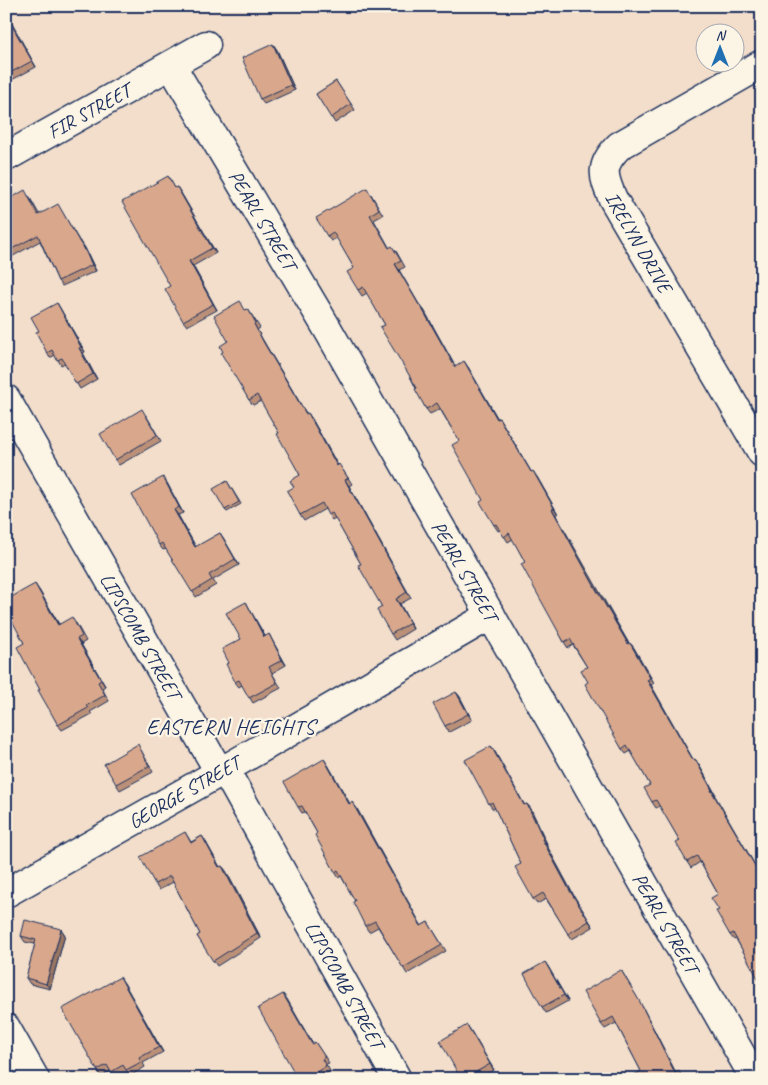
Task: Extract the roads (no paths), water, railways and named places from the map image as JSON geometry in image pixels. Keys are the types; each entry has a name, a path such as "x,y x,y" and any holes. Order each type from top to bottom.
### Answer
{"street":[{"name":"FIR STREET","path":"6,157 206,46"},
{"name":"IRELYN DRIVE","path":"762,64 619,146 610,156 604,167 606,183 612,199 762,453"},
{"name":"PEARL STREET","path":"171,66 319,314 754,1079"},
{"name":"LIPSCOMB STREET","path":"6,399 213,761 229,777 397,1079"},
{"name":"GEORGE STREET","path":"6,893 222,771 491,615"},
{"path":"6,1028 35,1079"}],"district":[{"name":"EASTERN HEIGHTS","path":"231,727"}]}
